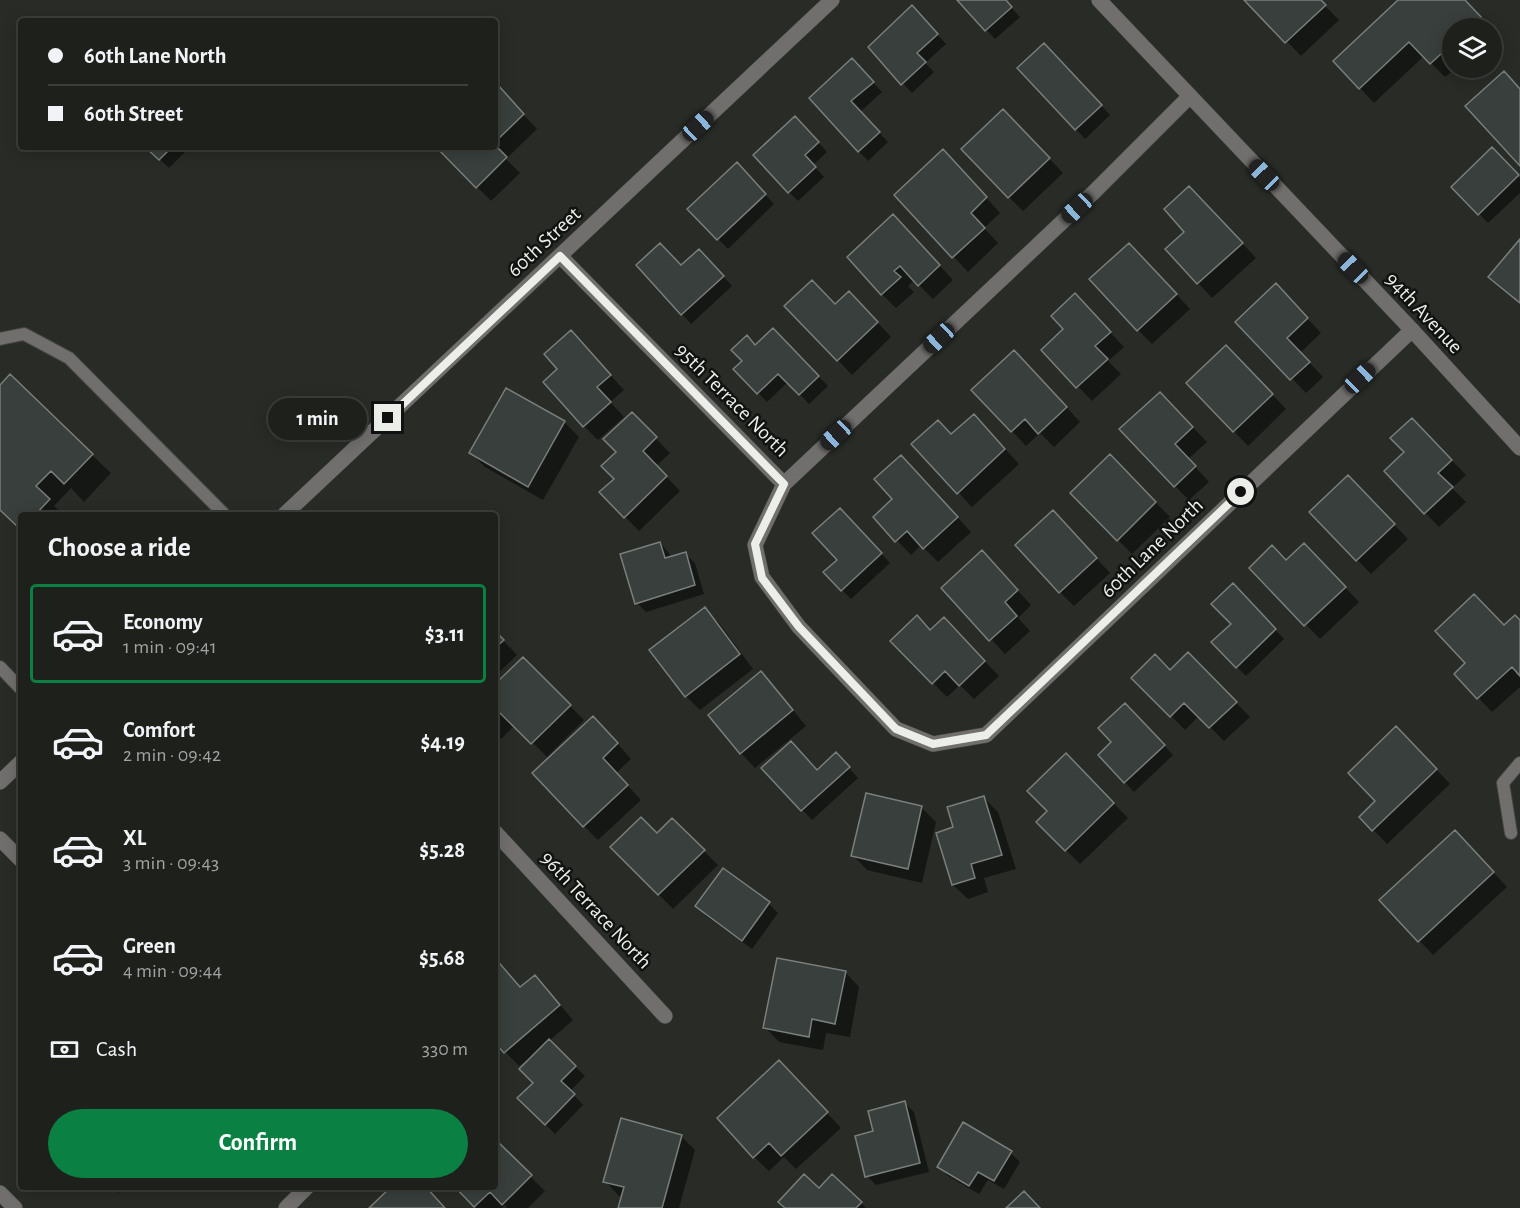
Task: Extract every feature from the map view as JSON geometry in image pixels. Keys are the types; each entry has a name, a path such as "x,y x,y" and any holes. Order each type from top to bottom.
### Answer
{"street":[{"name":"60th Street","path":"287,512 832,0"},
{"name":"94th Avenue","path":"1099,0 1412,330 1520,448"},
{"path":"784,484 1094,192 1190,96"},
{"name":"95th Terrace North","path":"560,256 784,484 755,544 762,578 799,627 896,729 933,744"},
{"name":"60th Lane North","path":"933,744 986,735 1412,330"},
{"path":"0,782 18,765"},
{"name":"96th Terrace North","path":"498,835 665,1016"},
{"path":"0,839 18,857"},
{"path":"286,1208 304,1190"},
{"path":"0,1193 15,1208"}],"lane":[{"path":"0,339 24,334 69,358 222,512"},
{"path":"0,667 18,686"},
{"path":"1511,833 1503,783 1520,763"}],"building":[{"path":"957,0 1006,0 1012,7 985,31"},
{"path":"1244,0 1321,0 1326,5 1285,43"},
{"path":"1398,0 1465,0 1481,17 1442,18 1442,53 1430,64 1409,42 1359,89 1333,61"},
{"path":"912,5 938,34 917,53 926,62 901,85 868,47"},
{"path":"1044,43 1102,105 1075,130 1017,68"},
{"path":"852,58 874,82 851,101 880,132 858,152 809,98"},
{"path":"1504,71 1520,89 1520,166 1465,106 1496,78 1502,78"},
{"path":"498,85 524,114 498,139"},
{"path":"1003,109 1050,158 1008,198 961,149"},
{"path":"795,116 819,142 805,155 816,167 788,193 753,155"},
{"path":"1492,147 1519,175 1478,215 1451,187"},
{"path":"498,148 507,157 476,188 439,150 498,150"},
{"path":"943,149 987,197 971,213 985,228 952,258 894,195"},
{"path":"148,150 169,150 159,160"},
{"path":"737,162 766,194 717,240 687,209"},
{"path":"1189,186 1243,243 1197,284 1165,249 1184,232 1164,209"},
{"path":"893,214 940,265 918,286 900,266 894,271 901,277 881,295 847,257"},
{"path":"1520,239 1520,303 1488,277"},
{"path":"660,243 681,265 699,249 724,276 681,315 636,265"},
{"path":"1129,243 1177,294 1137,331 1089,279"},
{"path":"812,280 835,304 849,291 878,322 837,361 784,306"},
{"path":"1276,283 1308,318 1287,338 1310,362 1290,380 1235,322"},
{"path":"1075,293 1111,332 1095,346 1108,359 1076,388 1041,350 1063,329 1051,316"},
{"path":"773,328 819,376 799,395 778,374 757,394 733,369 742,361 731,350 747,335 755,345"},
{"path":"571,330 611,375 597,387 611,402 583,427 543,382 557,369 544,354"},
{"path":"1226,345 1273,394 1233,432 1186,383"},
{"path":"1014,350 1067,407 1038,434 1025,419 1011,432 971,390"},
{"path":"10,374 93,454 64,484 51,471 36,486 50,499 38,512 18,512 18,527 0,510 0,385"},
{"path":"506,388 565,421 528,487 469,453"},
{"path":"1160,392 1193,427 1175,444 1196,466 1174,487 1119,429"},
{"path":"632,412 657,437 643,451 667,476 624,518 599,492 614,479 601,466 616,452 603,439"},
{"path":"974,414 1005,449 957,494 911,444 938,420 951,434"},
{"path":"1412,418 1452,460 1438,473 1453,487 1424,514 1384,471 1404,452 1390,438"},
{"path":"1110,454 1156,502 1117,541 1070,493"},
{"path":"901,455 958,517 923,549 907,531 895,542 873,517 892,499 874,479"},
{"path":"1348,475 1395,524 1356,561 1309,512"},
{"path":"840,508 882,553 841,591 823,572 837,560 812,533"},
{"path":"1053,510 1097,558 1059,593 1015,545"},
{"path":"660,542 665,558 686,552 695,585 635,604 620,554"},
{"path":"1304,543 1346,587 1304,626 1249,568 1272,545 1286,560"},
{"path":"982,550 1018,590 1005,602 1017,616 989,641 941,588"},
{"path":"1233,583 1276,629 1236,668 1211,642 1231,624 1211,604"},
{"path":"1474,594 1504,625 1515,615 1520,620 1520,676 1512,667 1477,699 1454,674 1465,663 1435,631"},
{"path":"705,607 740,654 685,697 649,650"},
{"path":"917,615 930,630 944,617 985,661 959,686 945,671 932,684 890,641"},
{"path":"498,634 504,640 498,645"},
{"path":"1188,652 1237,702 1209,728 1184,703 1170,717 1131,678 1155,654 1170,670"},
{"path":"523,657 571,705 531,744 498,713 498,681"},
{"path":"761,671 793,710 740,754 708,715"},
{"path":"1125,703 1165,745 1124,783 1098,755 1111,742 1098,728"},
{"path":"593,716 618,743 603,758 628,785 583,827 532,773"},
{"path":"1396,726 1437,769 1372,831 1359,817 1375,801 1348,773"},
{"path":"791,741 817,770 836,752 850,767 801,811 761,768"},
{"path":"1066,753 1114,803 1065,851 1036,822 1047,811 1027,791"},
{"path":"866,793 922,806 908,869 851,856"},
{"path":"984,796 1002,855 971,864 975,878 952,885 936,833 953,827 947,807"},
{"path":"641,817 657,833 672,818 705,850 658,895 610,847"},
{"path":"1455,830 1494,872 1418,942 1379,900"},
{"path":"723,868 770,902 742,941 695,906"},
{"path":"777,958 846,971 835,1024 812,1019 809,1037 763,1028"},
{"path":"498,961 520,987 535,975 560,1005 504,1053 498,1046"},
{"path":"549,1039 576,1066 561,1081 575,1094 545,1125 517,1098 533,1083 519,1069"},
{"path":"779,1060 828,1112 781,1156 769,1143 753,1158 717,1118"},
{"path":"905,1101 920,1163 865,1177 855,1136 873,1131 868,1111"},
{"path":"621,1118 682,1135 662,1208 618,1208 624,1187 603,1182"},
{"path":"963,1122 1012,1151 994,1181 978,1172 969,1186 937,1167"},
{"path":"498,1142 532,1175 502,1205 490,1192 474,1207 458,1190 498,1190"},
{"path":"804,1174 819,1188 832,1174 862,1202 856,1208 785,1208 778,1202"},
{"path":"388,1190 429,1190 445,1208 369,1208"},
{"path":"1024,1191 1040,1208 1006,1208"}],"route":[{"path":"388,418 560,256 784,484 755,544 762,578 799,627 896,729 933,744 986,735 1241,492"}]}
